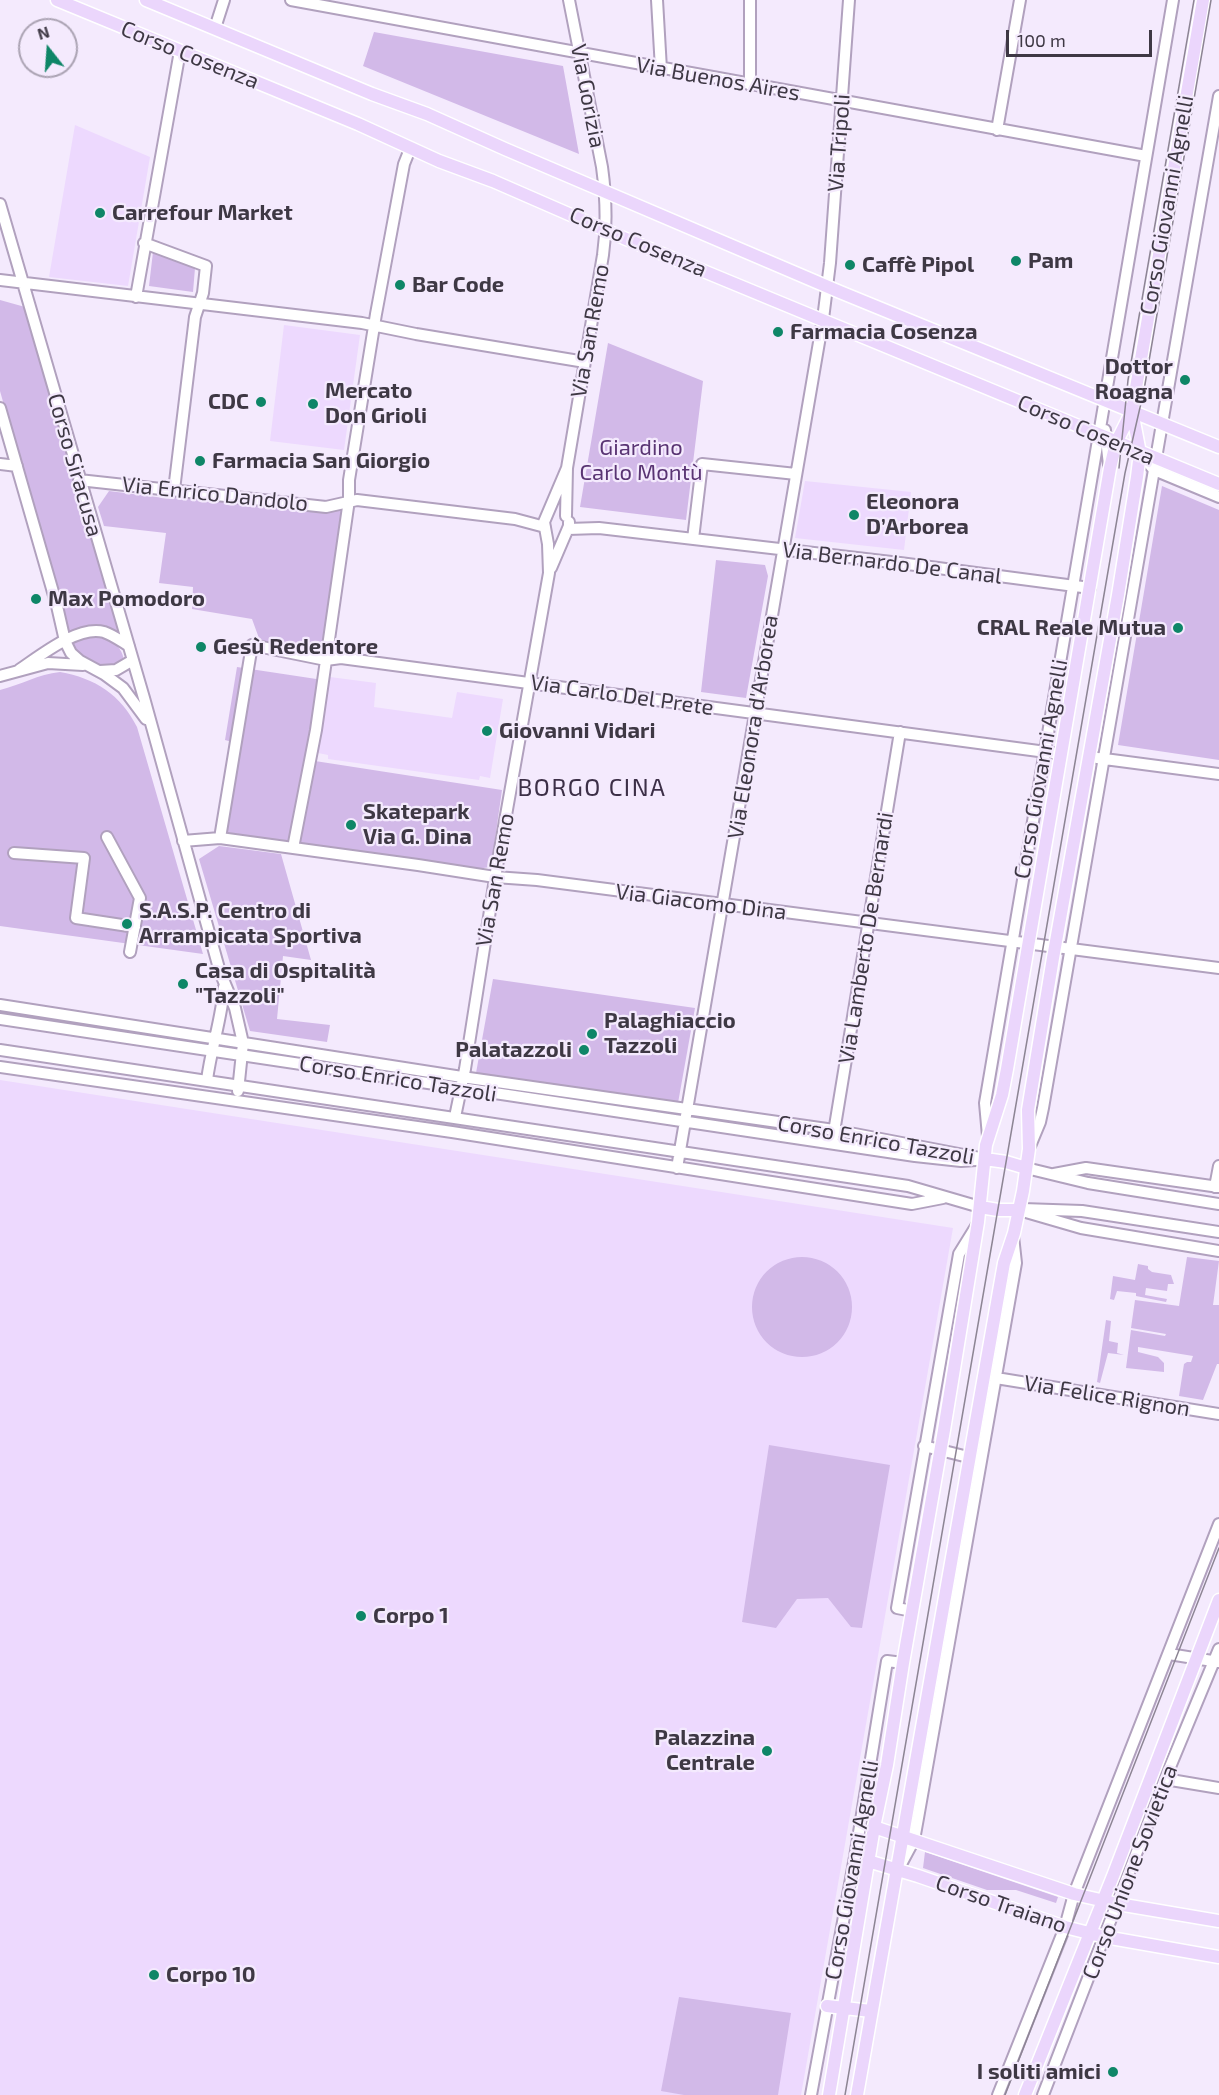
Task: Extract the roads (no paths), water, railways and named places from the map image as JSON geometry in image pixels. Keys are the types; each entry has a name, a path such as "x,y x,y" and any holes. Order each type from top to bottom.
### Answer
{"main road":[{"name":"Corso Cosenza","path":"57,0 358,124 410,149 503,185 823,319 1148,459 1219,484"},
{"name":"Corso Cosenza","path":"146,0 372,94 454,125 605,192 828,286 1219,447"},
{"name":"Corso Giovanni Agnelli","path":"857,2095 902,1836 975,1459 1004,1263 1019,1210 1029,1149 1029,1110 1054,947 1118,595 1137,477 1148,459 1132,411 1203,0"},
{"name":"Corso Giovanni Agnelli","path":"829,2095 868,1861 867,1825 887,1765 941,1450 980,1207 988,1138 1002,1095 1090,588 1110,468 1106,439 1132,411"},
{"path":"985,1159 1026,1168"},
{"path":"980,1207 1019,1210"},
{"name":"Corso Unione Sovietica","path":"1025,2095 1219,1600"},
{"name":"Corso Traiano","path":"867,1825 1074,1894 1219,1921"},
{"name":"Corso Traiano","path":"868,1861 1065,1927 1105,1937 1219,1954"},
{"path":"827,2006 871,2011"}],"street":[{"name":"Corso Cosenza","path":"215,28 224,0"},
{"name":"Via Buenos Aires","path":"291,0 1146,156"},
{"name":"Via Gorizia","path":"569,0 605,192"},
{"path":"657,0 662,69"},
{"path":"750,0 750,85"},
{"name":"Via Tripoli","path":"828,286 849,0"},
{"path":"997,130 1020,0"},
{"name":"Corso Giovanni Agnelli","path":"988,1138 985,1103 1072,586 1106,439 1104,399 1173,0"},
{"path":"136,297 180,51"},
{"name":"Corso Giovanni Agnelli","path":"1029,1149 1040,1122 1131,598 1148,459 1162,423 1219,96"},
{"path":"293,848 316,732 349,500 349,480 374,326 404,164 410,149"},
{"path":"1206,172 1219,174"},
{"name":"Via San Remo","path":"455,1117 549,573 567,523 567,468 603,255 606,230 605,192"},
{"name":"Corso Siracusa","path":"0,204 129,646 224,984 235,1008 243,1043 237,1100"},
{"path":"144,243 206,266 203,293 195,317 174,490"},
{"path":"0,280 374,326 585,362"},
{"name":"Via Eleonora d'Arborea","path":"677,1168 828,286"},
{"name":"Corso Siracusa","path":"0,408 65,641 71,653 87,666 123,688 151,727"},
{"name":"Corso Cosenza","path":"1201,439 1219,441"},
{"name":"Corso Cosenza","path":"1148,459 1219,497"},
{"path":"0,464 17,466"},
{"path":"693,539 702,464 796,474"},
{"name":"Via San Remo","path":"549,573 547,523 567,468"},
{"name":"Via Enrico Dandolo","path":"79,480 326,507 349,500"},
{"path":"349,500 547,523 557,536 567,523 558,511 547,523"},
{"name":"Via Bernardo De Canal","path":"567,523 584,521 598,528 1090,588"},
{"path":"1118,595 1131,598"},
{"path":"19,670 80,633 97,631 106,633 129,646"},
{"name":"Via Carlo Del Prete","path":"220,838 252,645 326,660 341,658 1061,754"},
{"path":"98,671 116,670 133,660"},
{"path":"0,676 59,663 87,666"},
{"name":"Via Lamberto De Bernardi","path":"832,1143 900,732"},
{"path":"1089,757 1219,774"},
{"path":"107,837 140,898 130,952"},
{"name":"Via Giacomo Dina","path":"183,841 220,838 418,864 495,877 526,879 1219,968"},
{"path":"14,853 84,858 76,918 135,927"},
{"name":"Corso Siracusa","path":"207,1080 223,1002 224,984"},
{"name":"Corso Enrico Tazzoli","path":"0,1005 213,1045 243,1055 461,1083 686,1116 832,1143 961,1161 985,1159"},
{"name":"Corso Enrico Tazzoli","path":"0,1019 213,1045 243,1043 461,1083"},
{"name":"Corso Enrico Tazzoli","path":"0,1050 908,1186 980,1207"},
{"name":"Corso Enrico Tazzoli","path":"0,1067 237,1100 912,1204 946,1198"},
{"name":"Corso Enrico Tazzoli","path":"686,1116 834,1130 985,1159"},
{"path":"1052,1175 1086,1168 1217,1187 1219,1166"},
{"path":"1026,1168 1088,1183 1219,1204"},
{"path":"1019,1210 1036,1208 1082,1211 1219,1232"},
{"path":"1019,1210 1081,1228 1219,1251"},
{"name":"Corso Giovanni Agnelli","path":"912,1611 897,1608 924,1446 959,1254 977,1225"},
{"name":"Corso Giovanni Agnelli","path":"897,1870 914,1840 975,1459 996,1378 1016,1263 1013,1236"},
{"name":"Via Felice Rignon","path":"996,1378 1219,1414"},
{"path":"924,1446 975,1459"},
{"name":"Corso Unione Sovietica","path":"998,2095 1065,1927 1074,1894 1219,1524"},
{"name":"Corso Unione Sovietica","path":"1043,2095 1165,1779 1217,1661 1219,1649"},
{"path":"1169,1654 1217,1661"},
{"name":"Corso Giovanni Agnelli","path":"811,2095 855,1857 867,1825 887,1661 903,1663"},
{"path":"1165,1779 1219,1788"},
{"name":"Corso Traiano","path":"855,1857 868,1861"}],"tram line":[{"path":"1119,468 1128,380 1194,0"},
{"path":"845,2095 1125,473 1144,390 1211,0"},
{"path":"1005,2095 1219,1548"}],"place":[{"name":"Carrefour Market","path":"100,213"},
{"name":"Pam","path":"1016,261"},
{"name":"Caffè Pipol","path":"850,265"},
{"name":"Bar Code","path":"400,285"},
{"name":"Farmacia Cosenza","path":"778,332"},
{"name":"Dottor Roagna","path":"1185,380"},
{"name":"CDC","path":"261,402"},
{"name":"Mercato Don Grioli","path":"313,404"},
{"name":"Farmacia San Giorgio","path":"200,461"},
{"name":"Eleonora D’Arborea","path":"854,515"},
{"name":"Max Pomodoro","path":"36,599"},
{"name":"CRAL Reale Mutua","path":"1178,628"},
{"name":"Gesù Redentore","path":"201,647"},
{"name":"Giovanni Vidari","path":"487,731"},
{"name":"Skatepark Via G. Dina","path":"351,825"},
{"name":"S.A.S.P. Centro di Arrampicata Sportiva","path":"127,924"},
{"name":"Casa di Ospitalità \"Tazzoli\"","path":"183,984"},
{"name":"Palaghiaccio Tazzoli","path":"592,1034"},
{"name":"Palatazzoli","path":"584,1050"},
{"name":"Corpo 1","path":"361,1616"},
{"name":"Palazzina Centrale","path":"767,1751"},
{"name":"Corpo 10","path":"154,1975"},
{"name":"I soliti amici","path":"1113,2072"}],"district":[{"name":"BORGO CINA","path":"592,788"}],"park label":[{"name":"Giardino Carlo Montù","path":"641,461"}]}
